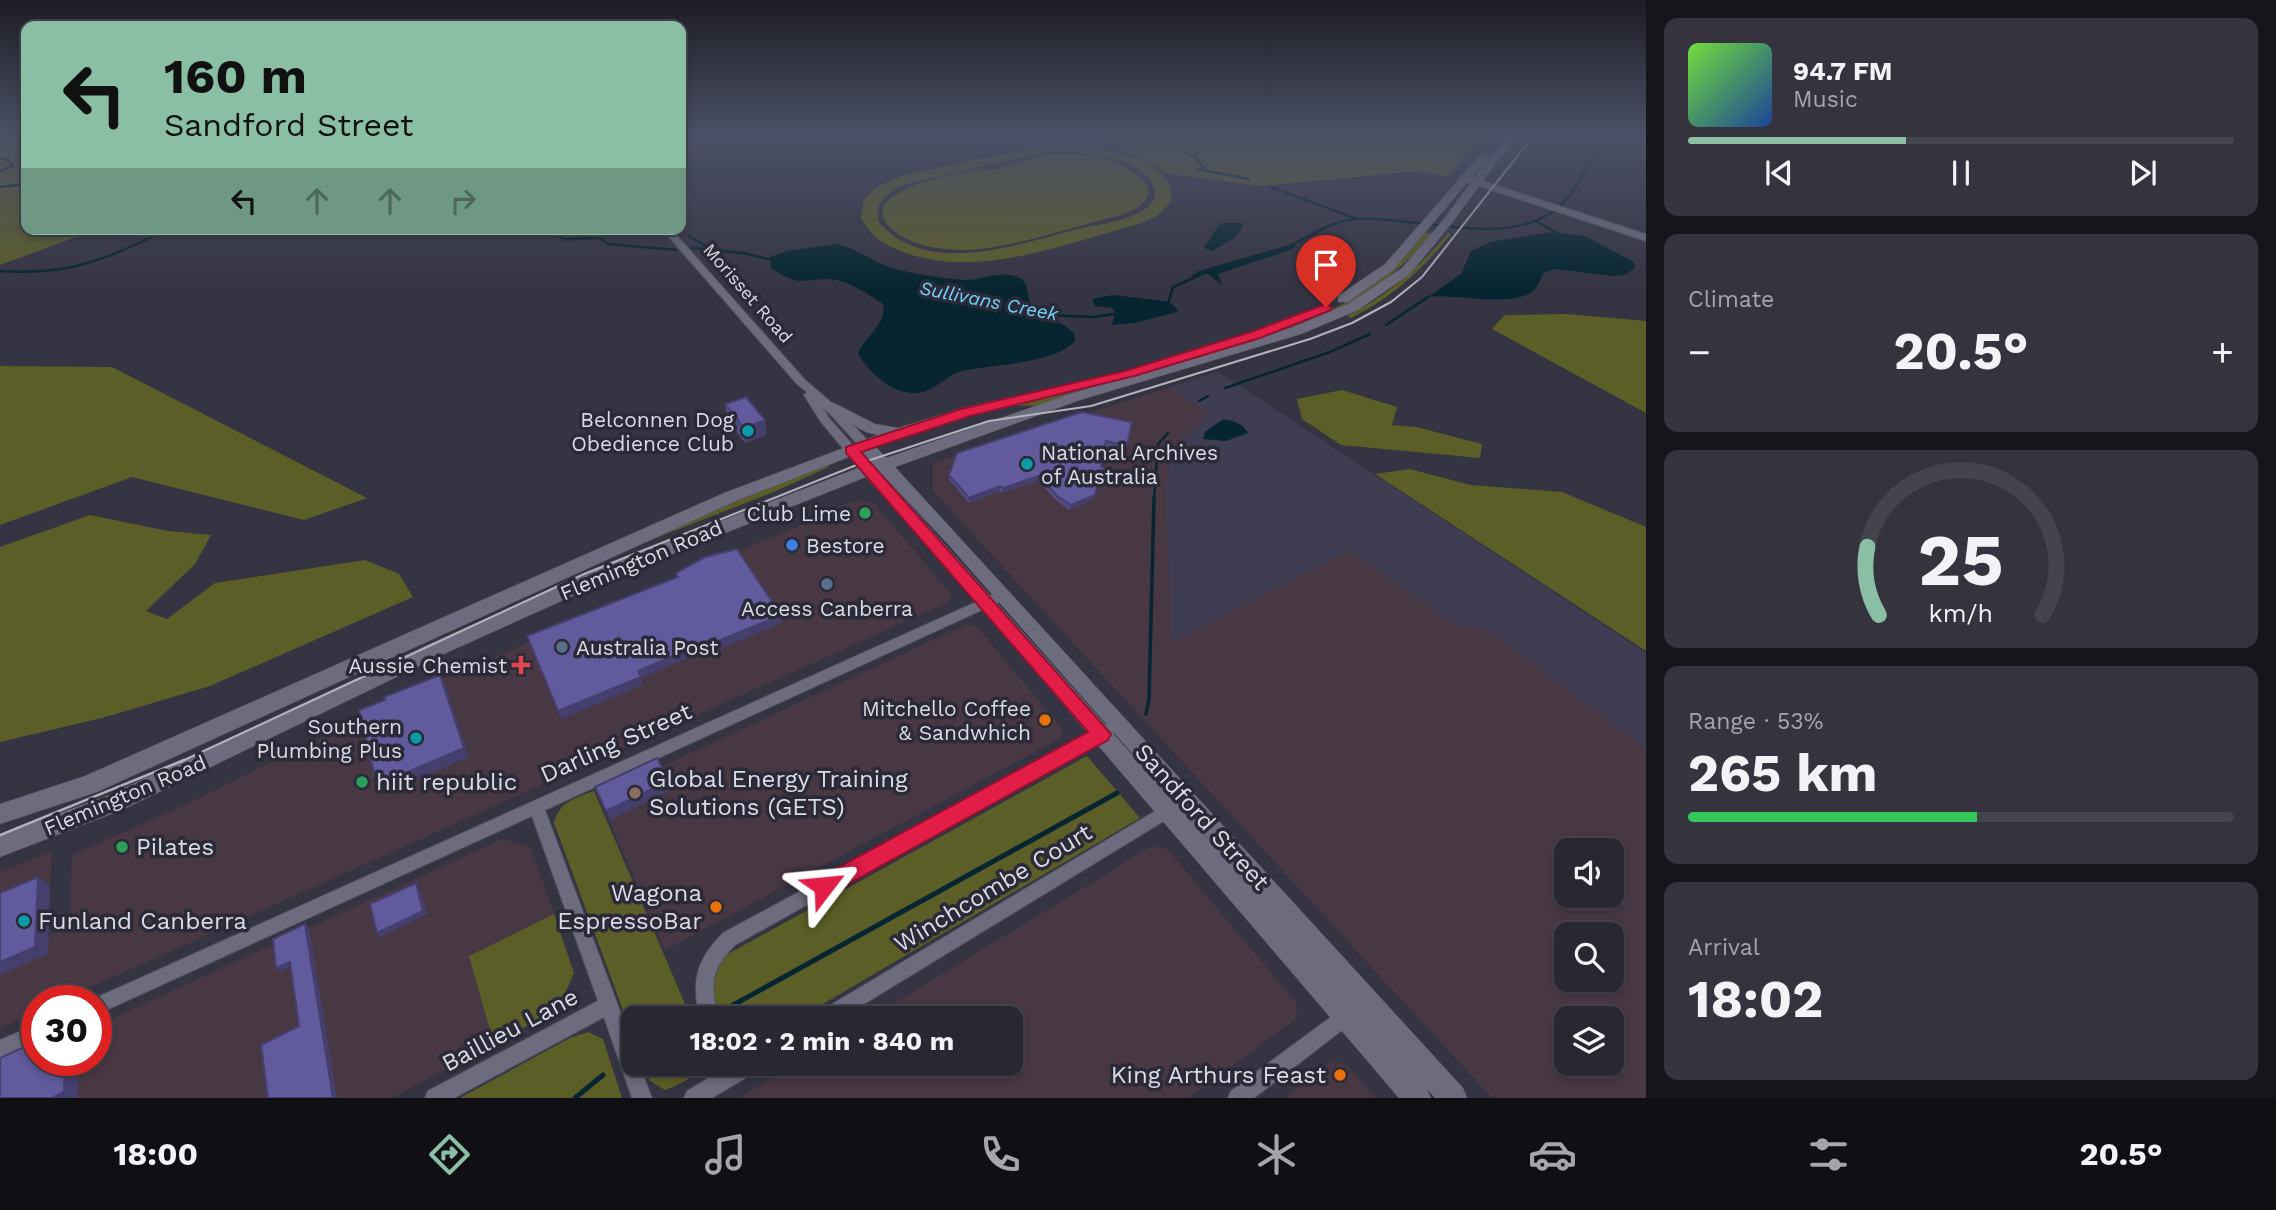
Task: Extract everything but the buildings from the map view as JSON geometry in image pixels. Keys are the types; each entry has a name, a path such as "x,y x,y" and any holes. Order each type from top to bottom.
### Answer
{"main road":[{"name":"Flemington Road","path":"0,846 116,802 418,658 611,571 821,487 1075,397 1244,348 1325,320 1353,307 1406,271 1459,186"},
{"name":"Flemington Road","path":"0,814 89,785 220,729 570,567 730,497 858,447 966,412 1129,374 1301,319 1372,281 1475,186"},
{"path":"829,406 871,429 900,432"},
{"name":"Morisset Road","path":"858,447 878,468"},
{"name":"Sandford Street","path":"878,468 1356,1009 1453,1098"},
{"path":"0,821 89,785"},
{"name":"Sandford Street","path":"1356,1009 1417,1098"}],"street":[{"path":"1484,186 1646,238"},
{"name":"Morisset Road","path":"671,235 801,383 825,420 858,447"},
{"name":"Morisset Road","path":"801,383 829,406 858,447"},
{"name":"Darling Street","path":"112,999 995,598"},
{"path":"706,1006 705,975 712,954 729,939 1110,729"},
{"name":"Winchcombe Court","path":"845,1006 1177,805"},
{"path":"536,807 642,1098"},
{"name":"Baillieu Lane","path":"435,1098 608,1005"},
{"path":"1238,1098 1356,1009"},
{"path":"0,1050 21,1040"},
{"path":"694,1098 721,1076"}],"shaded area":[{"path":"0,186 21,186 21,235 82,235 0,265"},
{"path":"878,186 902,186 888,194 880,203 879,222 899,239 922,249 947,253 1002,248 1125,219 1149,206 1155,195 1154,186 1170,186 1171,202 1157,216 1139,224 1023,255 964,262 935,260 906,253 885,244 874,235 861,217 864,199"},
{"path":"912,186 1146,186 1148,190 1147,198 1138,207 1121,215 1018,242 958,250 915,243 893,230 883,217 885,205"},
{"path":"1426,232 1432,234 1377,286 1310,322 1038,406 1011,405 1128,377 1304,322 1345,303 1380,280"},
{"path":"1448,233 1451,234 1406,282 1366,310 1351,318 1347,316 1402,280"},
{"path":"1567,314 1646,321 1646,413 1492,329 1505,315"},
{"path":"0,366 112,367 367,498 304,520 132,477 0,525"},
{"path":"1218,372 1646,653 1646,1098 1492,1098 933,491 933,463"},
{"path":"1218,372 1646,653 1646,753 1637,742 1490,631 1467,625 1458,626 1349,551 1171,643 1166,488 1169,469 1186,435 1209,413 1169,388"},
{"path":"1342,390 1397,407 1392,425 1416,427 1482,444 1480,458 1341,445 1302,419 1297,399"},
{"path":"829,467 776,491 633,547 730,504"},
{"path":"1410,469 1470,485 1562,492 1646,527 1646,651 1375,474"},
{"path":"858,500 874,503 951,594 949,602 96,985 21,985 21,1018 0,1028 0,872 52,852 48,936 70,927 72,855 176,809 450,675 452,677 606,606 808,522 806,519"},
{"path":"90,515 168,531 211,535 195,564 146,611 167,619 215,583 365,560 399,574 413,597 210,686 102,718 0,742 0,547"},
{"path":"967,624 977,627 1062,728 1061,738 665,950 599,796"},
{"path":"1087,756 1140,818 819,1006 716,1006 712,979 726,955"},
{"path":"594,791 686,1006 622,1006 554,823 564,805"},
{"path":"502,839 531,847 574,973 558,1009 392,1098 0,1098 0,1070 21,1064 21,1076 112,1076 112,1019"},
{"path":"1152,846 1167,849 1296,1002 1297,1018 1189,1098 739,1098 775,1076 1023,1076 1023,1006 890,1006"},
{"path":"554,914 574,973 558,1009 494,1044 469,956"},
{"path":"588,1032 603,1039 622,1098 460,1098 570,1038"},
{"path":"1333,1061 1349,1067 1376,1098 1286,1098"},
{"path":"648,1076 691,1076 665,1090 650,1081"}],"water":[{"path":"1220,223 1243,223 1232,239 1212,251 1204,248"},
{"path":"1552,232 1585,236 1632,261 1634,269 1624,275 1614,276 1554,269 1543,273 1536,288 1527,295 1515,298 1428,297 1461,274 1471,251 1490,242"},
{"path":"837,244 889,267 922,275 965,280 999,275 1018,277 1025,282 1030,301 1036,310 1070,330 1075,335 1075,341 1066,349 1038,359 962,371 921,393 897,389 874,374 858,354 882,317 883,304 842,281 793,280 771,268 770,257 787,251"},
{"path":"1292,244 1297,246 1218,274 1222,285 1208,274 1190,277 1199,271"},
{"path":"1113,295 1164,301 1171,303 1178,310 1134,323 1112,325 1115,312 1112,308 1095,306 1092,299"},
{"path":"1222,420 1237,423 1248,433 1226,441 1203,439 1205,432"}],"waterway":[{"path":"0,187 7,186"},
{"name":"Sullivans Creek","path":"1291,245 1330,225 1355,219 1458,228 1511,227 1534,221 1555,210 1575,186"},
{"path":"1271,187 1354,218"},
{"path":"1536,221 1555,232"},
{"name":"Sullivans Creek","path":"0,271 25,272 68,268 106,257 155,235"},
{"name":"Sullivans Creek","path":"555,235 565,239 600,238 608,244 676,250"},
{"path":"689,236 708,247"},
{"name":"Sullivans Creek","path":"692,248 743,253 772,260"},
{"name":"Sullivans Creek","path":"1168,304 1173,287 1200,275"},
{"path":"1386,325 1428,297"},
{"name":"Sullivans Creek","path":"1044,315 1094,317 1119,313"},
{"path":"1225,388 1330,352 1370,334"},
{"path":"1199,401 1208,396"},
{"path":"1154,500 1158,444 1168,433"},
{"path":"1146,714 1149,699 1154,498"},
{"path":"731,1006 1117,793"},
{"path":"575,1098 603,1075"}],"tram line":[{"path":"180,762 584,574 864,462 989,421 1091,406 1310,339 1352,323 1391,302 1422,277 1494,186"},
{"path":"0,835 184,760"}],"place":[{"name":"Belconnen Dog Obedience Club","path":"748,431"},
{"name":"National Archives of Australia","path":"1027,464"},
{"name":"Club Lime","path":"865,513"},
{"name":"Bestore","path":"792,545"},
{"name":"Access Canberra","path":"827,584"},
{"name":"Australia Post","path":"562,647"},
{"name":"Aussie Chemist","path":"521,665"},
{"name":"Mitchello Coffee & Sandwhich","path":"1045,720"},
{"name":"Southern Plumbing Plus","path":"416,738"},
{"name":"hiit republic","path":"362,782"},
{"name":"Global Energy Training Solutions (GETS)","path":"635,793"},
{"name":"Pilates","path":"122,847"},
{"name":"Wagona EspressoBar","path":"716,907"},
{"name":"Funland Canberra","path":"24,921"},
{"name":"King Arthurs Feast","path":"1340,1075"}],"route":[{"path":"824,886 1102,734 883,482 851,450 966,412 1129,374 1255,335 1326,307"}]}
